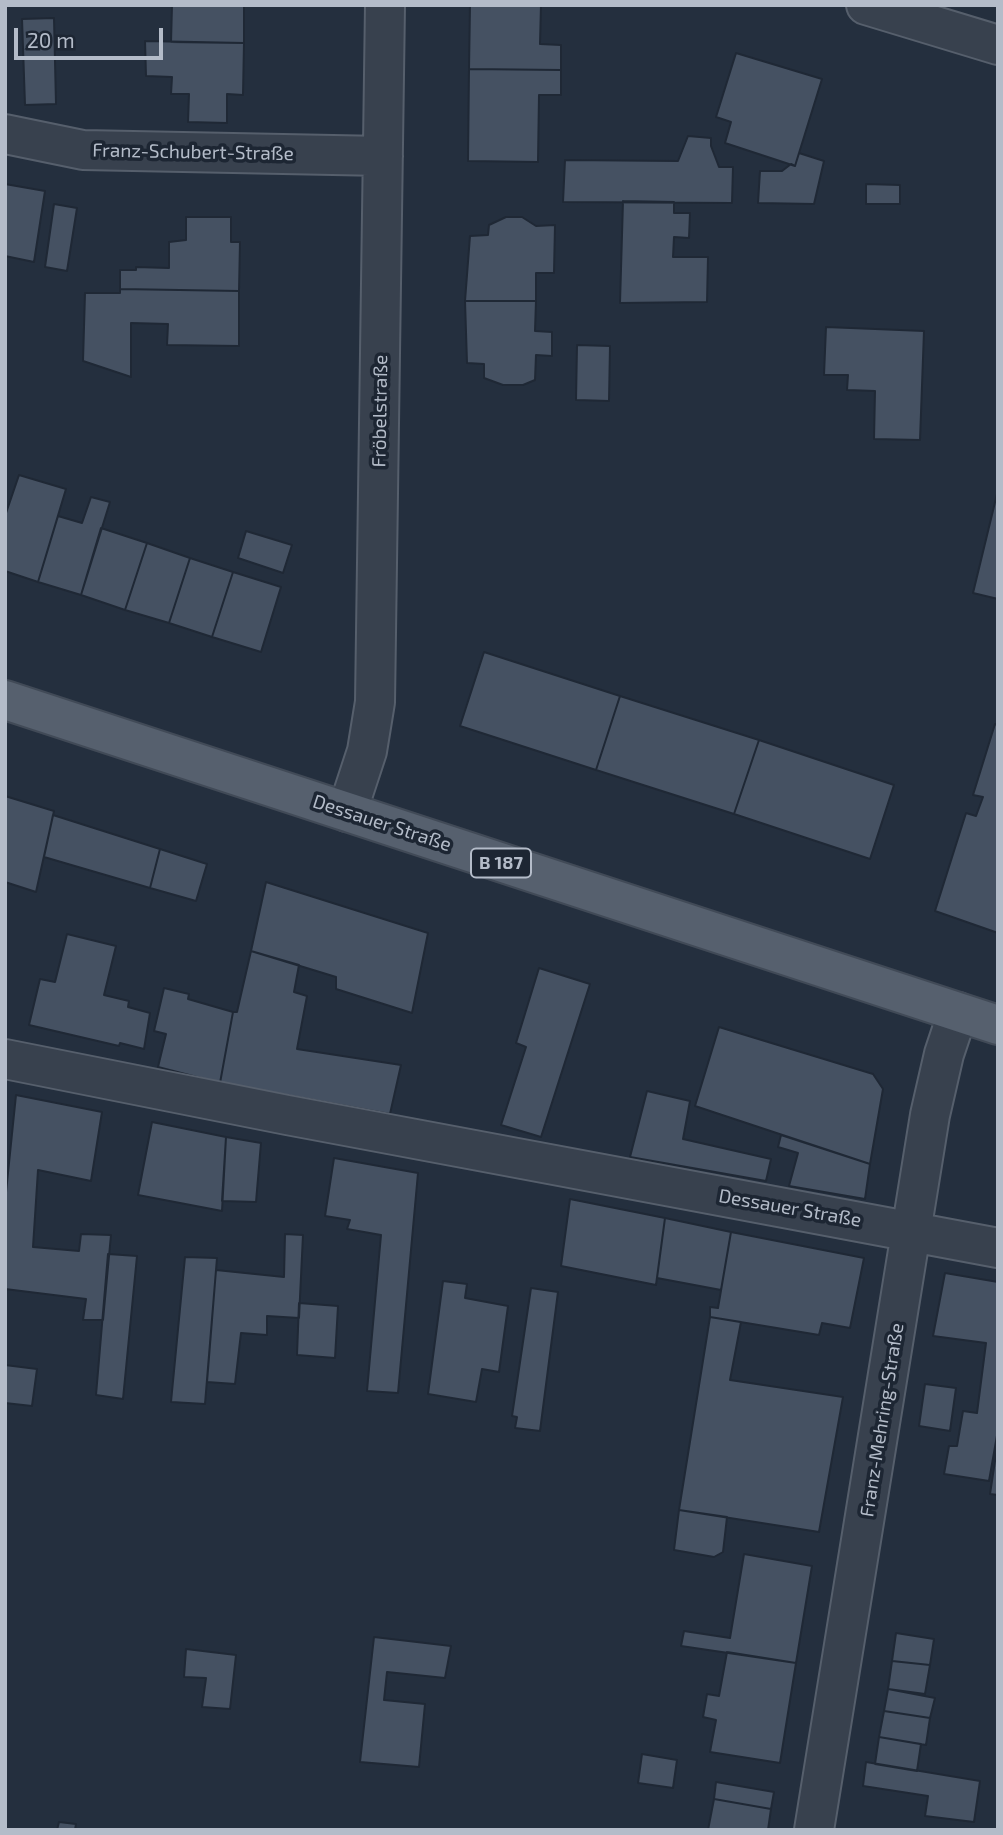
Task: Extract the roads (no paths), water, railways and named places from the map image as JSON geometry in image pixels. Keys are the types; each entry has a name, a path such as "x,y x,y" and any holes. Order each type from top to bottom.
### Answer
{"main road":[{"name":"Dessauer Straße","path":"5,700 998,1025"}],"street":[{"name":"Fröbelstraße","path":"347,812 367,751 375,702 385,5"},
{"path":"866,5 998,45"},
{"name":"Franz-Schubert-Straße","path":"5,134 83,150 383,156"},
{"name":"Franz-Mehring-Straße","path":"814,1830 930,1115 958,1012"},
{"name":"Dessauer Straße","path":"5,1059 301,1118 998,1248"}]}
